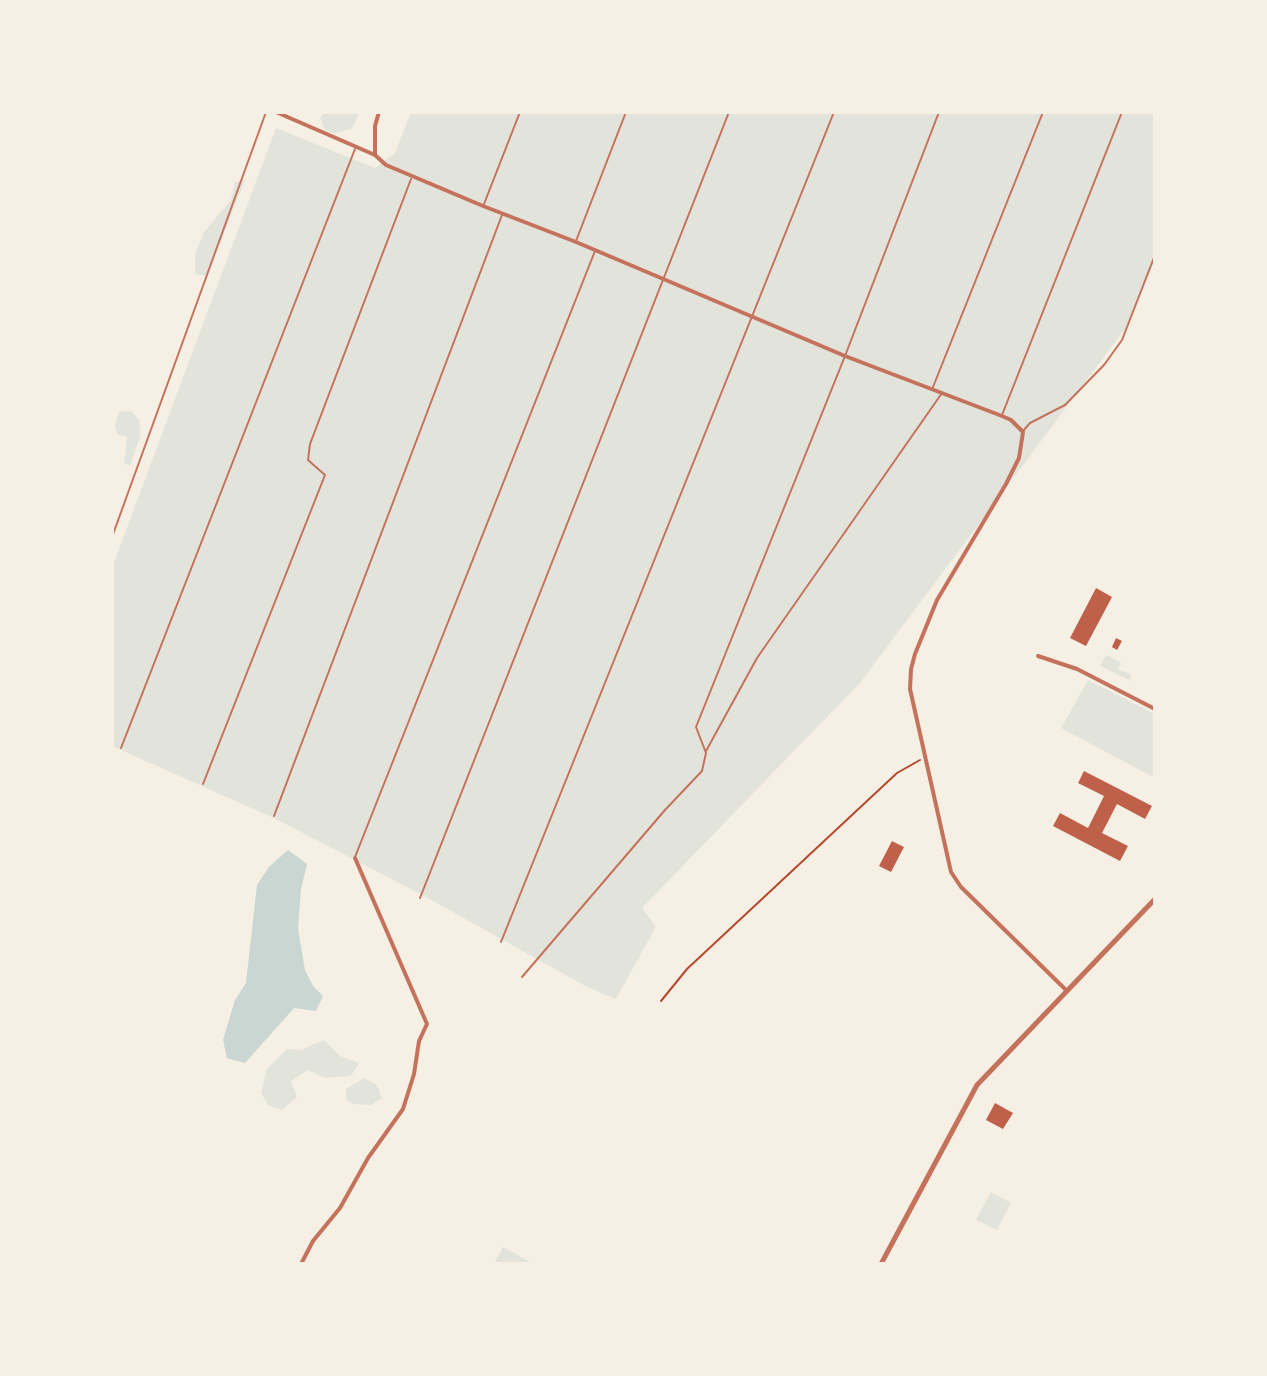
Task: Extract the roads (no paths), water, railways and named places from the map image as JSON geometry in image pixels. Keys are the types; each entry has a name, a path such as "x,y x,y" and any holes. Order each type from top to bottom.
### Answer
{"street":[{"path":"276,112 375,155 386,165 483,206 845,356 1002,416 1023,432 1019,458 1006,484 937,600 915,654 910,689 941,834 955,878 1066,990"},
{"path":"375,155 375,126 379,112"},
{"path":"1038,656 1077,669 1155,709"},
{"path":"301,1264 313,1241 340,1208 368,1158 403,1109 414,1074 419,1041 427,1024 355,858"},
{"path":"881,1264 977,1085 1155,899"}],"lane":[{"path":"112,537 266,112"},
{"path":"483,206 520,112"},
{"path":"576,242 626,112"},
{"path":"420,898 729,112"},
{"path":"501,942 834,112"},
{"path":"706,753 696,727 939,112"},
{"path":"933,388 1043,112"},
{"path":"1002,416 1122,112"},
{"path":"121,748 355,147"},
{"path":"203,784 325,475 308,460 310,444 412,176"},
{"path":"274,816 502,213"},
{"path":"355,858 595,251"},
{"path":"1023,432 1030,423 1065,405 1104,365 1122,340 1155,255"},
{"path":"522,977 702,771 706,753 757,658 943,392"}]}
